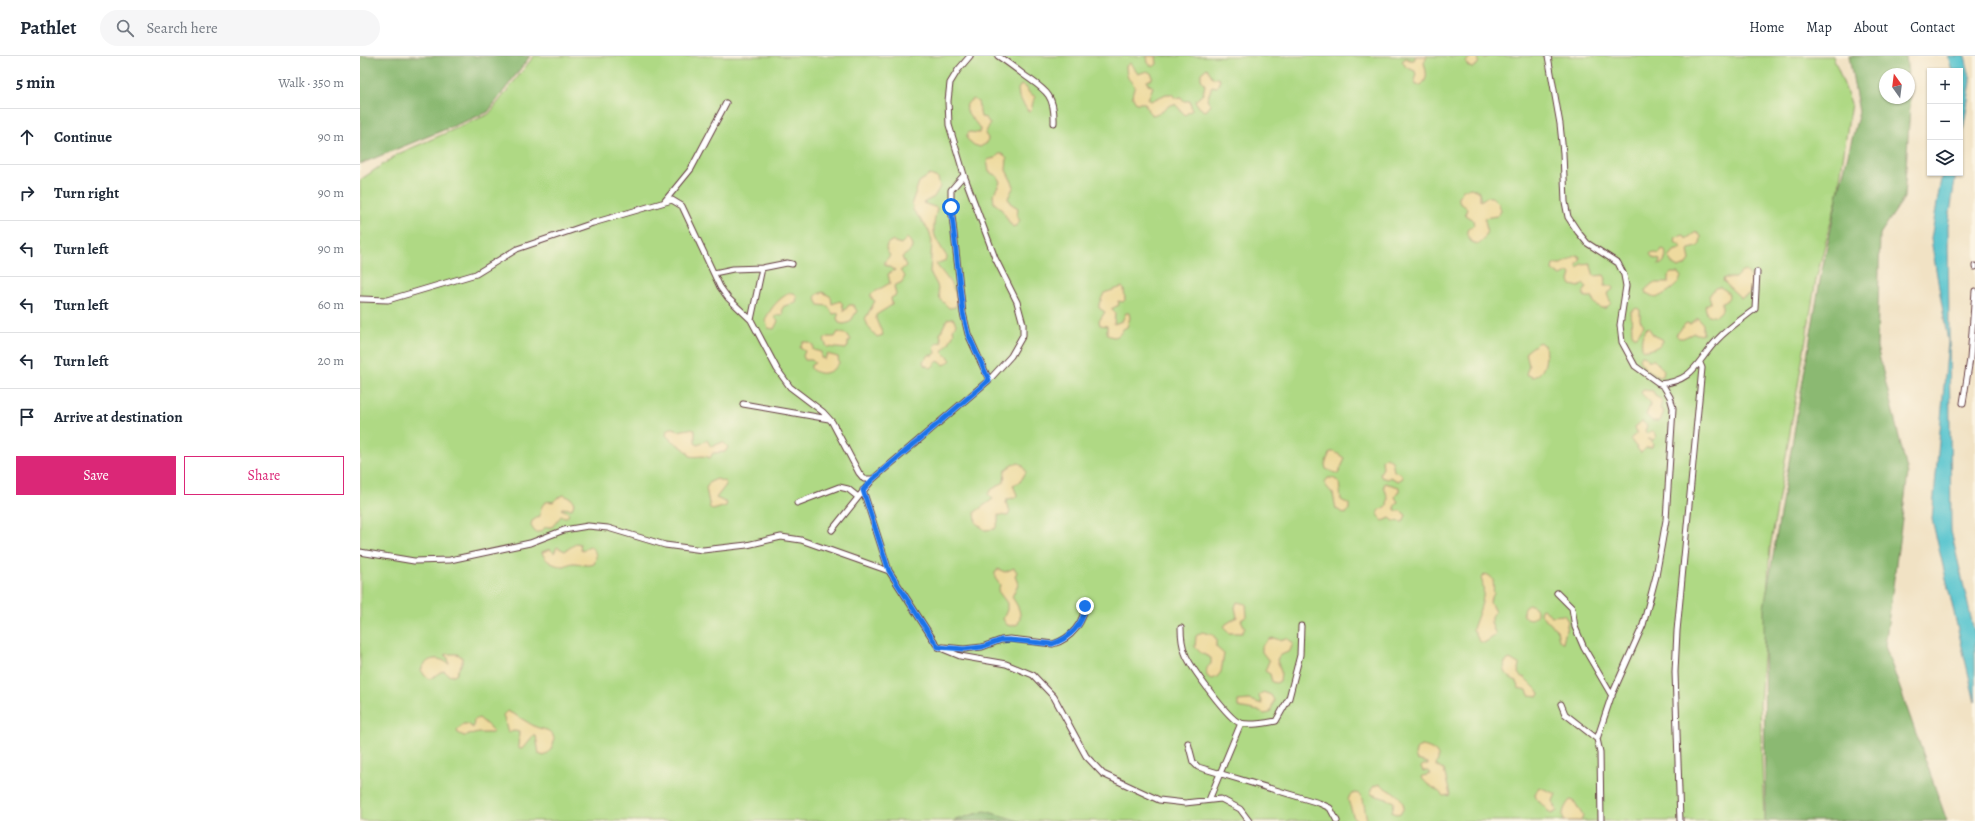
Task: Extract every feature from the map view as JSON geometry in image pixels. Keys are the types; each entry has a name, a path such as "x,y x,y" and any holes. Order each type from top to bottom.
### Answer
{"lane":[{"path":"832,530 873,479 989,380 1011,356 1023,335 1023,324 1017,302 995,258 964,175 949,125 948,101 950,83 958,70 970,56"},
{"path":"998,56 1042,87 1050,97 1055,109 1054,124"},
{"path":"1548,56 1562,138 1565,202 1568,217 1587,243 1618,263 1624,275 1626,286 1620,325 1622,342 1635,366 1664,387 1670,397 1673,408 1666,520 1656,576 1642,625 1612,696 1597,739 1600,752 1601,821"},
{"path":"663,202 691,169 726,103"},
{"path":"964,175 951,190 951,207 963,313 968,334 989,380"},
{"path":"360,299 388,300 476,274 517,249 593,223 672,200 682,206 714,273 728,298 751,320 777,369 790,387 823,412 829,419 859,473 864,479 873,479"},
{"path":"714,273 738,269 762,268 787,262 792,264"},
{"path":"751,320 762,268"},
{"path":"1659,384 1669,383 1682,378 1693,371 1700,364 1702,357 1717,340 1755,309 1757,272"},
{"path":"1963,403 1973,335 1975,291"},
{"path":"1680,821 1676,742 1677,637 1702,368 1700,364"},
{"path":"743,404 829,419"},
{"path":"797,503 839,487 848,489 858,497"},
{"path":"863,490 889,571 938,647 960,656 1006,664 1033,675 1054,697 1086,756 1103,774 1159,800 1185,803 1221,799 1240,809 1249,821"},
{"path":"360,552 414,561 450,560 530,543 564,530 588,526 608,528 665,545 703,550 746,545 781,536 801,540 889,571"},
{"path":"1557,593 1572,608 1575,627 1584,648 1612,696"},
{"path":"938,647 964,649 982,647 1005,640 1052,644 1060,642 1076,628 1082,620 1084,614 1084,603"},
{"path":"1181,628 1185,653 1198,675 1227,713 1241,723 1260,724 1276,721 1289,698 1300,655 1300,626"},
{"path":"1561,704 1565,714 1597,739"},
{"path":"1209,800 1241,723"},
{"path":"1188,743 1193,762 1198,767 1319,803 1330,808 1337,821"}],"green space":[{"path":"360,56 530,56 488,112 360,164"},
{"path":"534,56 1833,56 1851,103 1838,194 1816,280 1770,549 1760,704 1764,821 360,821 360,180 398,154 489,114"},
{"path":"1849,56 1906,56 1907,68 1879,68 1879,104 1910,104 1904,198 1880,234 1877,347 1908,474 1885,646 1947,821 1765,821 1764,608 1821,275 1838,194 1859,112"},
{"path":"985,811 1020,821 952,821"}],"sand":[{"path":"1147,56 1156,56 1157,64 1153,67 1148,63"},
{"path":"1416,56 1427,56 1424,63 1426,78 1424,83 1421,85 1416,85 1414,80 1416,75 1415,71 1406,67 1402,61 1406,58 1414,60"},
{"path":"1471,56 1479,56 1478,64 1472,68 1468,66 1466,62"},
{"path":"1479,56 1490,56 1485,58"},
{"path":"1130,63 1138,74 1147,71 1152,74 1152,79 1147,81 1147,83 1153,87 1148,99 1151,101 1166,94 1172,94 1175,98 1181,97 1184,101 1190,101 1192,110 1185,115 1175,104 1152,115 1148,111 1145,103 1136,103 1132,95 1135,87 1129,79 1126,71 1126,66"},
{"path":"1207,68 1213,78 1219,78 1220,80 1217,87 1212,86 1207,100 1211,105 1204,111 1195,101 1203,94 1205,85 1201,79 1201,73"},
{"path":"1021,85 1026,87 1029,93 1036,97 1031,111 1028,111 1019,97 1018,89"},
{"path":"973,99 978,102 981,117 986,118 990,124 985,134 988,138 987,143 980,147 974,145 967,139 969,132 979,133 980,129 968,113 966,106 968,102"},
{"path":"999,154 1003,154 1007,158 1006,170 1014,186 1008,198 1010,203 1018,208 1017,216 1020,221 1013,227 1003,211 994,203 993,195 1000,182 997,176 989,172 987,160 995,158"},
{"path":"930,175 938,178 940,187 934,197 923,203 937,208 934,234 947,257 946,260 936,264 954,290 957,301 956,307 949,308 940,299 937,285 930,272 932,240 928,229 913,210 912,202 919,182"},
{"path":"1471,188 1480,192 1480,201 1487,197 1492,197 1499,204 1501,211 1497,216 1484,218 1486,235 1479,244 1471,242 1467,234 1469,229 1474,225 1473,220 1465,215 1467,208 1459,202 1459,197 1463,190"},
{"path":"1696,232 1701,236 1700,244 1697,247 1689,249 1690,260 1687,264 1679,268 1675,266 1671,263 1669,257 1674,251 1682,248 1675,242 1676,237 1684,235 1686,239"},
{"path":"907,238 912,244 912,247 908,253 902,257 906,266 900,271 905,276 902,282 894,286 896,295 891,298 892,305 876,315 876,320 883,335 877,337 869,328 865,319 875,301 871,298 871,294 890,283 888,274 895,270 885,265 885,261 890,256 886,249 887,244 891,241 901,244"},
{"path":"1662,249 1666,252 1666,257 1663,263 1659,265 1660,260 1653,258 1650,254 1653,252 1659,254"},
{"path":"1577,255 1580,257 1580,261 1576,266 1578,268 1582,264 1590,263 1594,276 1604,275 1606,279 1604,286 1612,286 1613,289 1607,294 1611,303 1606,308 1601,308 1595,304 1592,297 1585,297 1583,293 1587,287 1584,284 1579,287 1571,285 1569,281 1571,274 1569,272 1561,276 1552,270 1553,264 1561,264"},
{"path":"1745,271 1750,275 1752,284 1749,294 1741,298 1723,281 1724,278 1735,278 1740,273"},
{"path":"1671,273 1678,273 1681,275 1680,279 1672,289 1656,298 1646,293 1645,290 1653,283 1668,283 1668,276"},
{"path":"1122,287 1124,289 1125,300 1123,302 1118,301 1119,305 1111,309 1115,313 1114,324 1122,321 1126,313 1129,313 1130,318 1127,327 1123,329 1120,334 1112,337 1107,334 1107,326 1100,325 1099,321 1105,312 1099,308 1099,304 1104,293"},
{"path":"1720,287 1728,292 1729,297 1726,301 1722,302 1722,310 1719,314 1714,316 1707,314 1705,306 1711,302 1709,296 1715,288"},
{"path":"823,292 831,297 832,304 840,301 844,311 849,305 853,305 857,311 850,322 844,324 839,323 837,318 839,313 833,314 828,306 819,305 815,297"},
{"path":"789,293 794,293 797,296 796,303 784,306 782,309 783,314 774,317 778,321 774,329 768,328 765,320 778,301"},
{"path":"1637,308 1640,310 1640,320 1644,325 1637,336 1634,336 1632,333 1631,311"},
{"path":"953,318 956,324 953,330 954,333 949,343 942,351 951,360 945,365 938,361 931,368 924,365 923,361 929,355 934,355 936,353 934,347 937,343 942,342 940,334 947,319"},
{"path":"1698,318 1703,324 1703,334 1701,335 1694,333 1683,338 1679,338 1676,335 1686,323 1690,324"},
{"path":"1648,327 1654,336 1662,339 1663,341 1660,345 1654,348 1643,350 1642,338"},
{"path":"838,332 848,335 851,340 848,342 846,349 827,347 824,340 827,337 835,337"},
{"path":"803,342 808,342 813,345 813,350 821,352 821,358 825,359 827,354 838,357 839,363 826,373 819,373 811,369 811,365 815,363 812,360 805,360 803,356 805,351 800,348"},
{"path":"1539,342 1545,346 1546,360 1541,372 1533,377 1526,374 1529,366 1526,352"},
{"path":"1641,355 1644,355 1648,360 1654,360 1664,370 1663,376 1659,377 1646,370 1639,360"},
{"path":"1643,390 1653,391 1655,396 1662,400 1660,409 1664,411 1660,421 1652,421 1646,415 1651,403 1641,393"},
{"path":"1642,421 1647,426 1645,431 1647,434 1653,431 1657,436 1653,440 1648,439 1653,443 1652,447 1646,448 1641,453 1630,439 1637,433 1635,427"},
{"path":"671,428 679,431 688,429 695,430 695,443 698,445 707,440 711,447 723,442 728,447 725,452 713,453 710,458 704,456 690,456 685,450 666,435 667,430"},
{"path":"1330,452 1335,452 1344,458 1338,474 1326,469 1325,464"},
{"path":"1387,457 1392,461 1394,471 1401,474 1403,478 1398,481 1390,477 1387,479 1381,477 1380,473 1383,468 1382,460"},
{"path":"1019,463 1023,466 1026,472 1020,482 1013,485 1017,495 1015,498 1007,499 1006,503 1010,512 1008,516 998,515 998,522 995,529 985,530 976,523 975,512 993,499 988,494 991,490 1004,482 1005,470 1012,465"},
{"path":"1328,478 1333,478 1339,482 1341,500 1349,504 1349,509 1346,514 1336,509 1333,494 1326,486 1325,482"},
{"path":"717,479 725,482 726,485 716,498 727,503 726,506 713,510 710,508 706,488 710,482"},
{"path":"1385,483 1399,487 1399,491 1395,497 1398,502 1394,507 1396,511 1401,511 1406,515 1403,522 1394,521 1390,518 1383,521 1378,516 1378,511 1387,506 1388,499 1384,486"},
{"path":"564,495 572,499 574,504 572,509 561,509 568,512 569,515 566,517 561,516 552,527 546,527 539,532 535,532 531,526 532,521 540,516 544,503 550,501 553,502 557,498"},
{"path":"577,543 580,544 581,550 583,551 589,546 595,552 596,556 594,564 586,565 571,563 564,566 557,566 548,561 542,552 550,549 554,553 557,547 565,551"},
{"path":"1014,568 1017,572 1015,576 1018,584 1012,597 1018,607 1020,617 1018,624 1012,626 1007,625 1003,619 1007,610 1007,603 998,591 1000,585 995,578 995,573 998,569 1005,572"},
{"path":"1485,574 1489,575 1493,580 1494,594 1491,597 1490,602 1495,612 1491,618 1491,623 1496,635 1484,643 1479,641 1473,629 1483,598 1483,585 1481,578"},
{"path":"1237,602 1246,604 1247,616 1241,620 1245,628 1242,633 1228,633 1224,627 1237,617 1235,607"},
{"path":"1530,605 1535,607 1537,612 1535,617 1530,619 1525,617 1523,612 1525,607"},
{"path":"1543,609 1552,616 1564,615 1568,621 1563,643 1559,640 1557,630 1540,614 1541,610"},
{"path":"1202,632 1213,635 1216,639 1216,647 1224,654 1221,672 1217,677 1211,679 1207,676 1206,672 1207,668 1211,664 1211,658 1201,653 1195,647 1196,636"},
{"path":"1274,638 1279,640 1287,638 1293,643 1290,651 1279,656 1277,660 1281,672 1280,681 1276,683 1272,682 1270,674 1265,671 1269,661 1262,652 1262,646 1269,639"},
{"path":"446,654 457,654 462,657 462,663 456,674 450,676 444,671 429,679 425,676 421,670 426,662 430,660 437,659 445,661 449,664 448,658 445,656"},
{"path":"1510,659 1520,665 1518,673 1540,693 1538,696 1529,695 1527,690 1518,688 1517,681 1506,674 1504,665 1505,662"},
{"path":"1263,692 1271,695 1274,700 1270,713 1264,714 1259,711 1238,707 1238,701 1249,700 1262,704 1259,696"},
{"path":"507,711 536,727 547,730 553,735 554,742 547,754 544,756 539,754 536,736 533,736 522,749 518,748 519,732 508,732 503,715"},
{"path":"479,718 494,731 492,733 479,733 464,736 458,733 457,731 463,724 468,724 473,728 474,720"},
{"path":"1422,746 1430,748 1437,754 1438,760 1436,766 1444,770 1450,795 1443,796 1427,784 1422,778 1423,776 1431,774 1429,771 1423,771 1421,767 1423,765 1428,765 1428,763 1417,760 1415,755 1417,748"},
{"path":"1380,784 1400,798 1404,807 1401,813 1396,814 1392,812 1393,801 1371,794 1371,790 1374,786"},
{"path":"1539,787 1556,794 1553,801 1557,811 1551,814 1536,798 1535,794"},
{"path":"1355,793 1359,794 1363,799 1367,821 1356,821 1354,818 1348,800 1350,795"},
{"path":"1570,800 1574,801 1583,816 1581,821 1564,821 1564,810"}],"water":[{"path":"1948,56 1965,56 1971,81 1963,131 1963,68 1951,68"},
{"path":"1942,176 1956,176 1948,226 1951,531 1975,635 1975,702 1932,519 1948,342 1931,239"}],"route":[{"path":"951,207 963,313 968,334 978,359 989,380 873,479 863,490 879,542 889,571 938,647 964,649 982,647 1001,640 1021,640 1052,644 1060,642 1068,636 1082,620 1085,606"}]}
